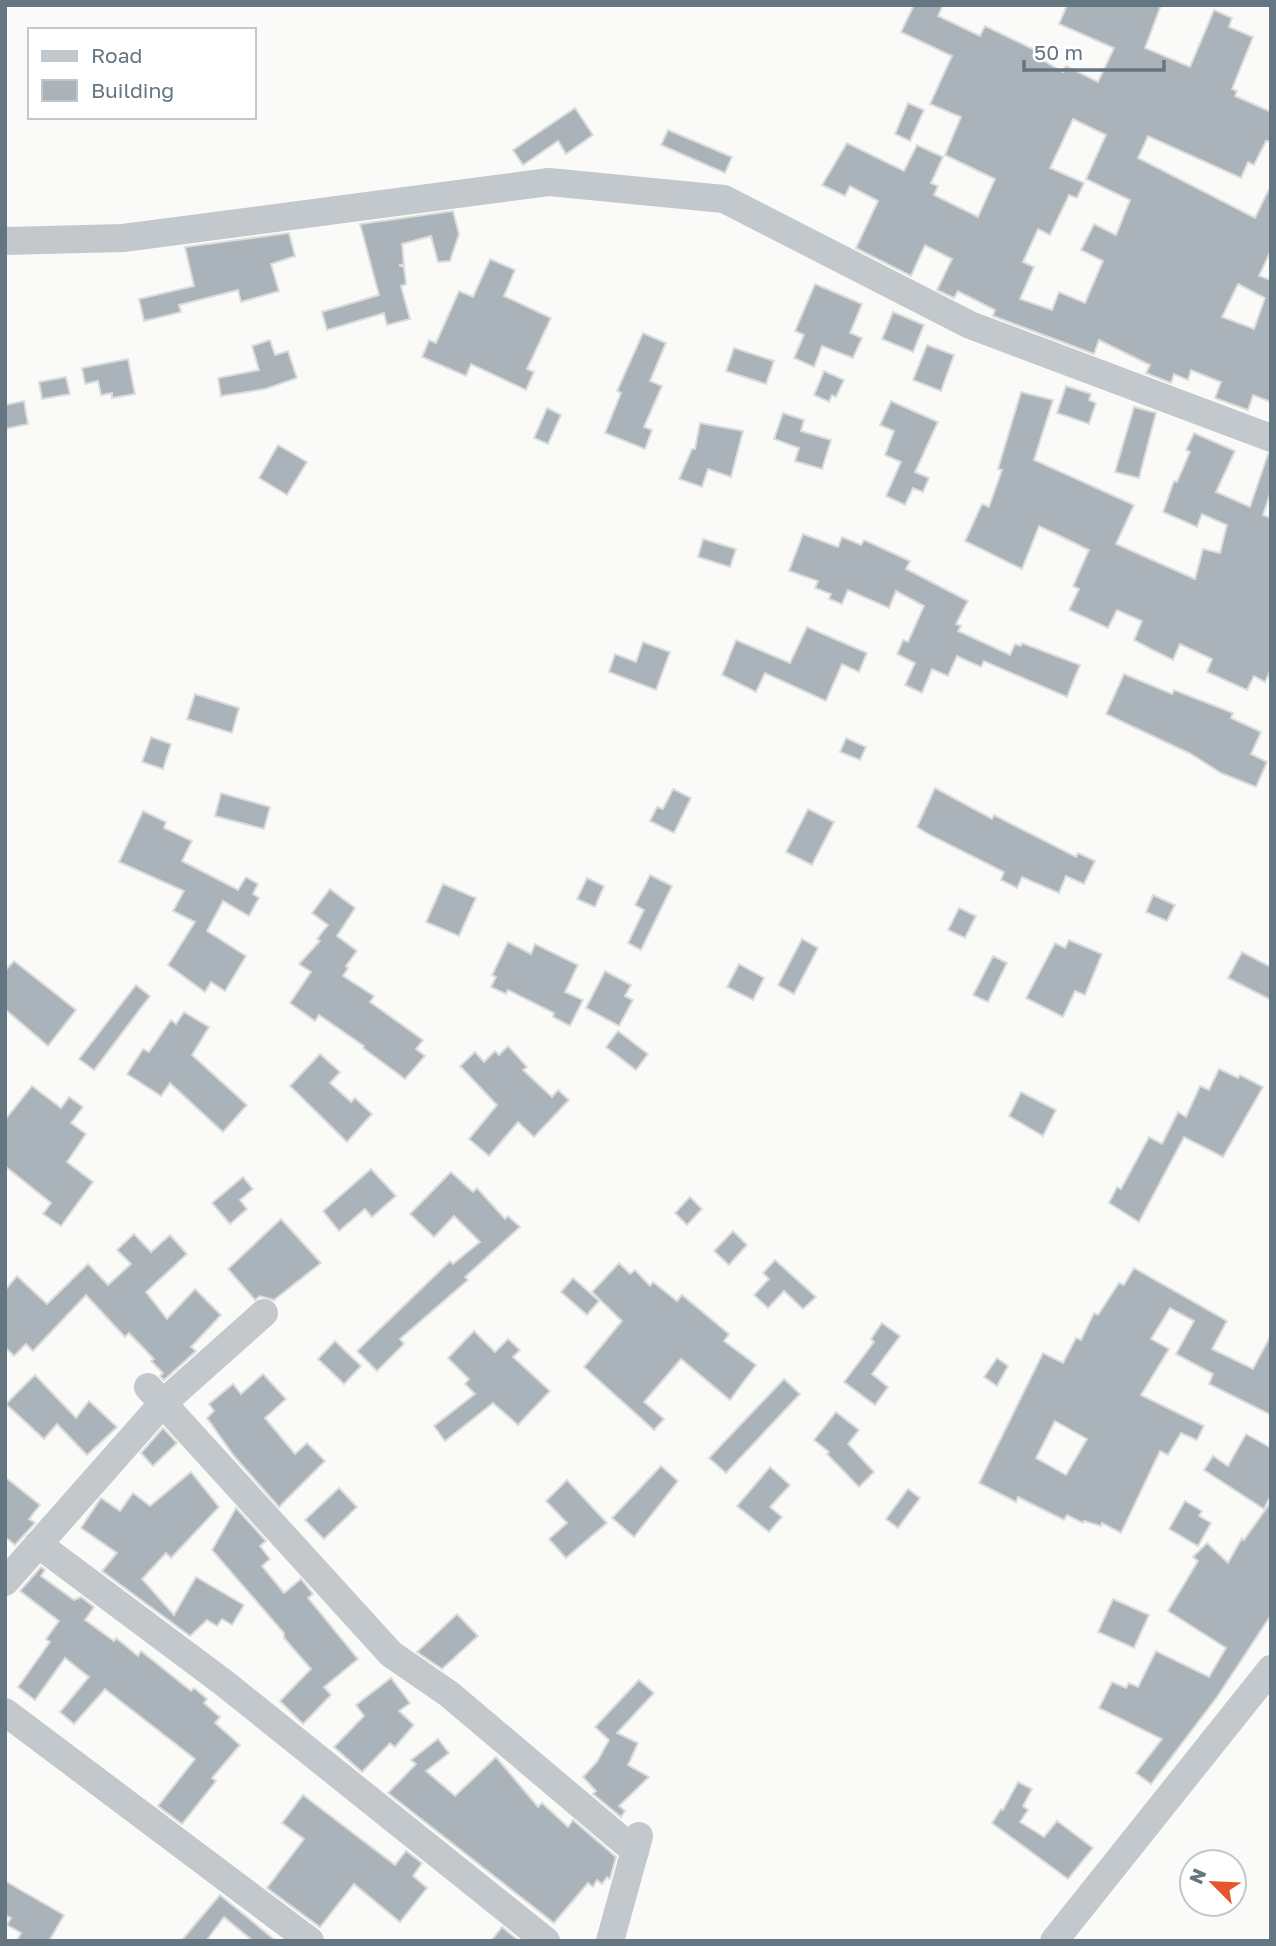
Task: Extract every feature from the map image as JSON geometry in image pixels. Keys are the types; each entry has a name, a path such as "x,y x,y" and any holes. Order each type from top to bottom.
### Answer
{"street":[{"path":"5,240 123,238 549,181 724,199 970,325 1271,438"},
{"path":"5,1582 156,1395 264,1313"},
{"path":"156,1395 391,1654 449,1694 637,1843 610,1941"},
{"path":"38,1544 224,1683 546,1941"},
{"path":"1054,1941 1271,1669"},
{"path":"5,1712 310,1941"}],"building":[{"path":"914,5 943,5 938,16 980,36 985,26 1037,51 1034,55 1063,72 1066,66 1098,82 1114,48 1059,24 1067,5 1161,5 1145,48 1190,67 1214,10 1232,18 1229,27 1253,37 1232,89 1237,91 1235,96 1271,112 1271,142 1266,141 1254,165 1248,162 1241,178 1148,136 1138,158 1255,218 1271,185 1271,250 1259,276 1271,280 1271,402 1253,395 1248,410 1215,398 1221,382 1191,370 1188,380 1174,374 1171,383 1146,373 1150,365 1099,340 1094,354 993,316 995,310 958,291 954,298 937,290 952,259 925,245 911,276 856,248 878,201 850,186 845,196 822,185 847,143 904,171 917,145 943,157 931,183 938,186 934,195 978,217 995,179 945,155 961,117 930,104 952,56 901,32","holes":["1073,119 1106,135 1086,179 1130,200 1116,235 1094,224 1081,250 1103,261 1085,303 1059,292 1052,310 1020,299 1034,267 1023,262 1038,229 1050,235 1069,195 1077,198 1084,183 1050,168","1238,284 1265,298 1254,329 1222,317"]},
{"path":"908,103 924,110 910,141 895,134"},
{"path":"575,108 593,135 566,154 558,141 523,165 513,150"},
{"path":"668,130 732,157 725,173 661,145"},
{"path":"453,211 459,234 450,261 438,262 431,236 402,244 404,265 399,265 404,267 406,284 401,286 410,319 387,325 384,313 327,330 322,312 379,295 360,224"},
{"path":"289,233 295,256 271,264 279,291 241,302 238,290 179,305 181,312 144,321 139,299 194,286 185,247"},
{"path":"490,259 515,270 504,296 551,318 527,369 534,372 526,390 471,364 466,376 422,357 429,340 436,343 459,291 473,297"},
{"path":"815,284 862,304 850,333 862,338 853,358 822,346 814,367 794,358 804,335 795,331"},
{"path":"893,312 924,325 913,352 882,339"},
{"path":"643,333 666,343 650,381 662,386 644,427 652,430 645,449 605,433 621,393 617,391"},
{"path":"270,340 275,355 288,351 297,378 265,389 221,396 218,378 259,370 252,346"},
{"path":"927,345 954,355 941,391 913,380"},
{"path":"734,348 774,361 766,384 726,371"},
{"path":"128,359 135,394 112,398 112,393 101,395 98,381 85,384 82,368"},
{"path":"824,371 844,380 836,397 832,395 829,402 814,395"},
{"path":"66,377 70,394 42,399 39,382"},
{"path":"1066,386 1091,394 1089,400 1096,403 1089,424 1057,413"},
{"path":"1021,392 1053,400 1034,460 1134,505 1116,544 1195,579 1203,549 1220,553 1227,525 1202,514 1197,527 1163,512 1174,481 1177,482 1190,452 1186,450 1194,433 1235,451 1216,492 1250,507 1268,454 1271,454 1271,491 1263,515 1271,518 1271,669 1265,682 1254,676 1247,690 1207,672 1212,659 1180,644 1173,660 1134,640 1142,621 1117,610 1108,628 1069,610 1079,589 1073,586 1089,550 1039,526 1022,569 965,541 982,504 989,507 1002,470 998,469"},
{"path":"24,401 28,424 5,429 5,405"},
{"path":"891,401 938,422 915,472 929,478 923,492 913,488 905,505 886,496 901,462 885,455 894,431 880,425"},
{"path":"1134,407 1156,413 1139,478 1115,472"},
{"path":"547,408 561,415 548,444 534,438"},
{"path":"783,413 804,420 801,431 831,440 822,469 795,461 799,448 774,439"},
{"path":"700,423 743,431 731,477 708,469 702,487 679,479 692,449 695,449"},
{"path":"278,445 307,462 287,495 259,478"},
{"path":"803,534 838,547 842,537 861,545 864,540 910,561 906,569 968,601 956,624 961,626 958,631 1010,655 1015,644 1021,646 1022,643 1080,665 1067,697 984,661 981,667 957,656 948,676 932,669 922,693 905,685 915,663 897,654 903,640 908,642 924,606 896,591 889,608 848,590 842,604 829,599 831,594 815,588 818,581 789,571"},
{"path":"703,539 736,549 730,567 698,557"},
{"path":"807,627 867,653 859,672 842,664 826,701 765,673 756,692 722,675 736,640 790,663"},
{"path":"643,642 670,652 656,690 609,672 615,654 636,662"},
{"path":"1124,674 1172,694 1174,690 1233,713 1231,718 1261,732 1251,754 1267,762 1256,787 1221,773 1191,754 1106,714"},
{"path":"195,694 239,708 232,733 187,719"},
{"path":"151,737 171,744 163,769 142,762"},
{"path":"846,738 866,747 860,760 840,752"},
{"path":"935,788 992,819 994,815 1076,857 1078,853 1095,861 1084,884 1066,876 1059,893 1022,877 1017,888 1001,880 1004,872 917,827"},
{"path":"673,789 691,798 674,833 650,821 657,807 663,809"},
{"path":"221,793 270,807 264,829 215,816"},
{"path":"808,809 834,822 812,865 786,852"},
{"path":"143,811 166,822 164,828 192,841 182,861 238,890 246,877 258,884 253,894 259,898 249,916 223,901 207,931 246,956 225,991 211,982 205,992 168,965 195,922 173,911 184,891 119,862"},
{"path":"650,875 672,886 641,950 628,943 644,910 635,905"},
{"path":"587,878 604,886 595,907 577,899"},
{"path":"443,884 476,898 459,936 426,922"},
{"path":"330,889 355,908 337,936 357,951 346,966 348,968 343,976 374,996 370,1002 423,1040 416,1049 425,1056 405,1079 319,1015 315,1021 290,1003 311,972 299,964 320,941 317,939 328,925 312,913"},
{"path":"1153,895 1175,905 1167,921 1146,912"},
{"path":"959,908 976,916 965,938 948,930"},
{"path":"802,939 818,948 794,994 778,985"},
{"path":"1069,940 1102,954 1085,995 1075,991 1063,1017 1026,998 1055,943 1065,948"},
{"path":"508,942 531,954 535,944 578,965 565,992 583,1000 570,1026 553,1017 554,1013 508,990 506,994 491,987 496,977 492,975"},
{"path":"1242,952 1271,967 1271,1000 1228,978"},
{"path":"993,956 1007,963 988,1002 973,995"},
{"path":"14,961 76,1010 48,1046 5,1009 5,971"},
{"path":"739,964 764,978 753,1000 727,987"},
{"path":"605,971 631,985 625,996 633,1000 619,1026 586,1008"},
{"path":"136,985 150,996 94,1070 79,1059"},
{"path":"184,1012 209,1027 192,1055 247,1105 223,1132 170,1083 161,1096 127,1074 143,1049 149,1052 171,1020 176,1024"},
{"path":"618,1031 648,1054 636,1070 606,1047"},
{"path":"508,1046 527,1067 523,1070 552,1097 558,1090 569,1100 534,1137 518,1122 489,1156 469,1139 497,1105 460,1066 475,1052 484,1062 495,1051 499,1055"},
{"path":"320,1054 340,1072 330,1083 351,1102 355,1098 372,1114 347,1142 290,1086"},
{"path":"1219,1069 1238,1078 1240,1075 1263,1087 1223,1157 1184,1137 1139,1222 1109,1203 1117,1187 1121,1189 1149,1137 1162,1144 1178,1112 1186,1117 1200,1086 1209,1090"},
{"path":"32,1086 61,1108 69,1097 83,1107 71,1123 86,1134 67,1162 93,1182 61,1226 43,1214 51,1203 5,1166 5,1120"},
{"path":"1021,1092 1056,1110 1043,1136 1009,1116"},
{"path":"371,1169 396,1196 372,1217 365,1209 339,1231 323,1211"},
{"path":"451,1172 473,1192 477,1188 505,1219 508,1216 520,1227 465,1277 468,1280 400,1339 404,1344 377,1371 357,1351 450,1261 453,1264 480,1242 454,1216 434,1237 410,1214"},
{"path":"243,1177 253,1189 240,1200 247,1209 230,1224 212,1203"},
{"path":"690,1197 702,1209 687,1225 675,1213"},
{"path":"281,1219 321,1263 274,1300 260,1296 255,1300 228,1269"},
{"path":"733,1231 747,1245 729,1265 714,1251"},
{"path":"134,1234 151,1252 170,1235 187,1254 146,1292 167,1319 195,1289 221,1315 191,1347 196,1351 164,1380 160,1376 163,1373 151,1361 154,1359 129,1333 125,1337 86,1295 33,1351 26,1344 14,1356 5,1347 5,1290 17,1276 47,1304 88,1264 108,1285 131,1264 117,1250"},
{"path":"775,1260 816,1297 803,1309 784,1291 768,1308 754,1295 769,1279 763,1273"},
{"path":"619,1263 630,1274 635,1270 650,1286 653,1282 677,1301 682,1295 729,1334 724,1341 756,1365 730,1400 681,1359 644,1402 664,1419 654,1430 584,1367 622,1321 592,1292"},
{"path":"1134,1268 1227,1321 1212,1349 1253,1369 1271,1335 1271,1415 1209,1384 1213,1374 1176,1354 1194,1321 1170,1308 1151,1339 1169,1349 1141,1395 1204,1426 1197,1440 1181,1433 1168,1455 1160,1451 1121,1533 1102,1523 1101,1526 1084,1521 1083,1523 1067,1515 1064,1520 1018,1497 1016,1502 979,1483 1043,1353 1063,1363 1076,1338 1081,1340 1094,1313 1098,1315 1119,1283 1124,1285","holes":["1055,1421 1087,1439 1066,1475 1036,1458"]},
{"path":"573,1278 599,1301 587,1315 561,1292"},
{"path":"882,1323 900,1336 872,1374 888,1387 875,1405 844,1382 874,1342 871,1339"},
{"path":"474,1331 495,1352 508,1339 520,1350 513,1357 550,1391 518,1425 493,1403 445,1441 434,1426 475,1394 465,1384 469,1379 448,1358"},
{"path":"335,1341 361,1366 344,1384 318,1359"},
{"path":"997,1358 1008,1366 997,1386 984,1377"},
{"path":"263,1374 286,1399 265,1418 295,1454 307,1443 325,1461 279,1507 234,1456 207,1418 214,1411 209,1404 233,1384 241,1394"},
{"path":"35,1375 76,1418 89,1401 117,1427 87,1455 57,1424 44,1439 6,1404"},
{"path":"784,1379 800,1394 726,1473 709,1458"},
{"path":"836,1412 859,1430 848,1444 874,1472 859,1487 827,1454 829,1452 814,1440"},
{"path":"163,1428 177,1443 153,1466 141,1453"},
{"path":"1246,1434 1271,1448 1271,1495 1264,1509 1204,1470 1213,1456 1228,1466"},
{"path":"661,1466 678,1481 634,1537 612,1518"},
{"path":"770,1467 790,1485 770,1507 782,1517 769,1532 737,1506"},
{"path":"191,1472 219,1507 171,1558 166,1553 142,1579 174,1615 196,1577 244,1605 232,1625 222,1619 217,1626 207,1620 190,1636 102,1571 117,1553 81,1528 101,1498 120,1511 133,1493 150,1506"},
{"path":"5,1477 40,1505 29,1519 35,1523 15,1545 5,1537"},
{"path":"567,1480 607,1523 566,1558 549,1539 567,1523 546,1501"},
{"path":"339,1488 357,1507 324,1539 305,1520"},
{"path":"908,1489 920,1498 898,1528 886,1519"},
{"path":"1185,1501 1202,1511 1199,1516 1211,1523 1198,1546 1169,1529"},
{"path":"1271,1502 1271,1615 1217,1697 1151,1784 1136,1773 1162,1739 1099,1708 1112,1682 1126,1688 1129,1683 1138,1687 1156,1651 1209,1677 1226,1648 1168,1611 1198,1561 1193,1557 1207,1543 1228,1563 1242,1538 1244,1540"},
{"path":"236,1508 266,1541 260,1546 270,1559 262,1566 284,1593 301,1579 313,1594 308,1598 358,1659 324,1687 331,1695 303,1724 280,1701 311,1669 284,1638 284,1633 212,1550"},
{"path":"41,1567 45,1570 41,1576 74,1600 81,1597 94,1607 85,1620 114,1641 116,1638 138,1656 141,1651 191,1691 194,1688 207,1699 204,1703 220,1717 215,1723 240,1745 212,1778 216,1781 182,1824 158,1806 195,1759 105,1689 74,1724 60,1712 89,1677 65,1658 35,1700 18,1687 50,1642 46,1639 59,1621 20,1591"},
{"path":"1113,1599 1149,1615 1134,1648 1098,1632"},
{"path":"457,1614 478,1636 442,1669 417,1652"},
{"path":"391,1678 410,1703 399,1711 414,1725 395,1747 390,1743 362,1772 334,1747 364,1716 356,1705"},
{"path":"639,1680 654,1693 617,1733 638,1743 628,1765 649,1777 619,1806 625,1811 621,1817 593,1794 596,1791 583,1777 597,1762 609,1740 595,1727"},
{"path":"438,1739 449,1753 426,1771 455,1796 496,1757 538,1807 542,1803 568,1827 573,1820 616,1857 610,1879 607,1877 602,1884 597,1880 593,1887 588,1883 554,1923 388,1793 416,1764 411,1760"},
{"path":"1018,1782 1032,1789 1023,1806 1028,1810 1020,1822 1044,1837 1057,1821 1093,1848 1068,1879 992,1823 1001,1809 1003,1810"},
{"path":"303,1795 395,1865 406,1851 422,1863 413,1876 427,1888 400,1922 354,1884 320,1927 267,1888 304,1839 282,1823"},
{"path":"5,1881 64,1915 49,1941 17,1941 21,1933 7,1925 11,1918 5,1915"},
{"path":"220,1895 276,1941 253,1941 224,1917 206,1941 181,1941"},
{"path":"502,1927 519,1941 491,1941"}]}
